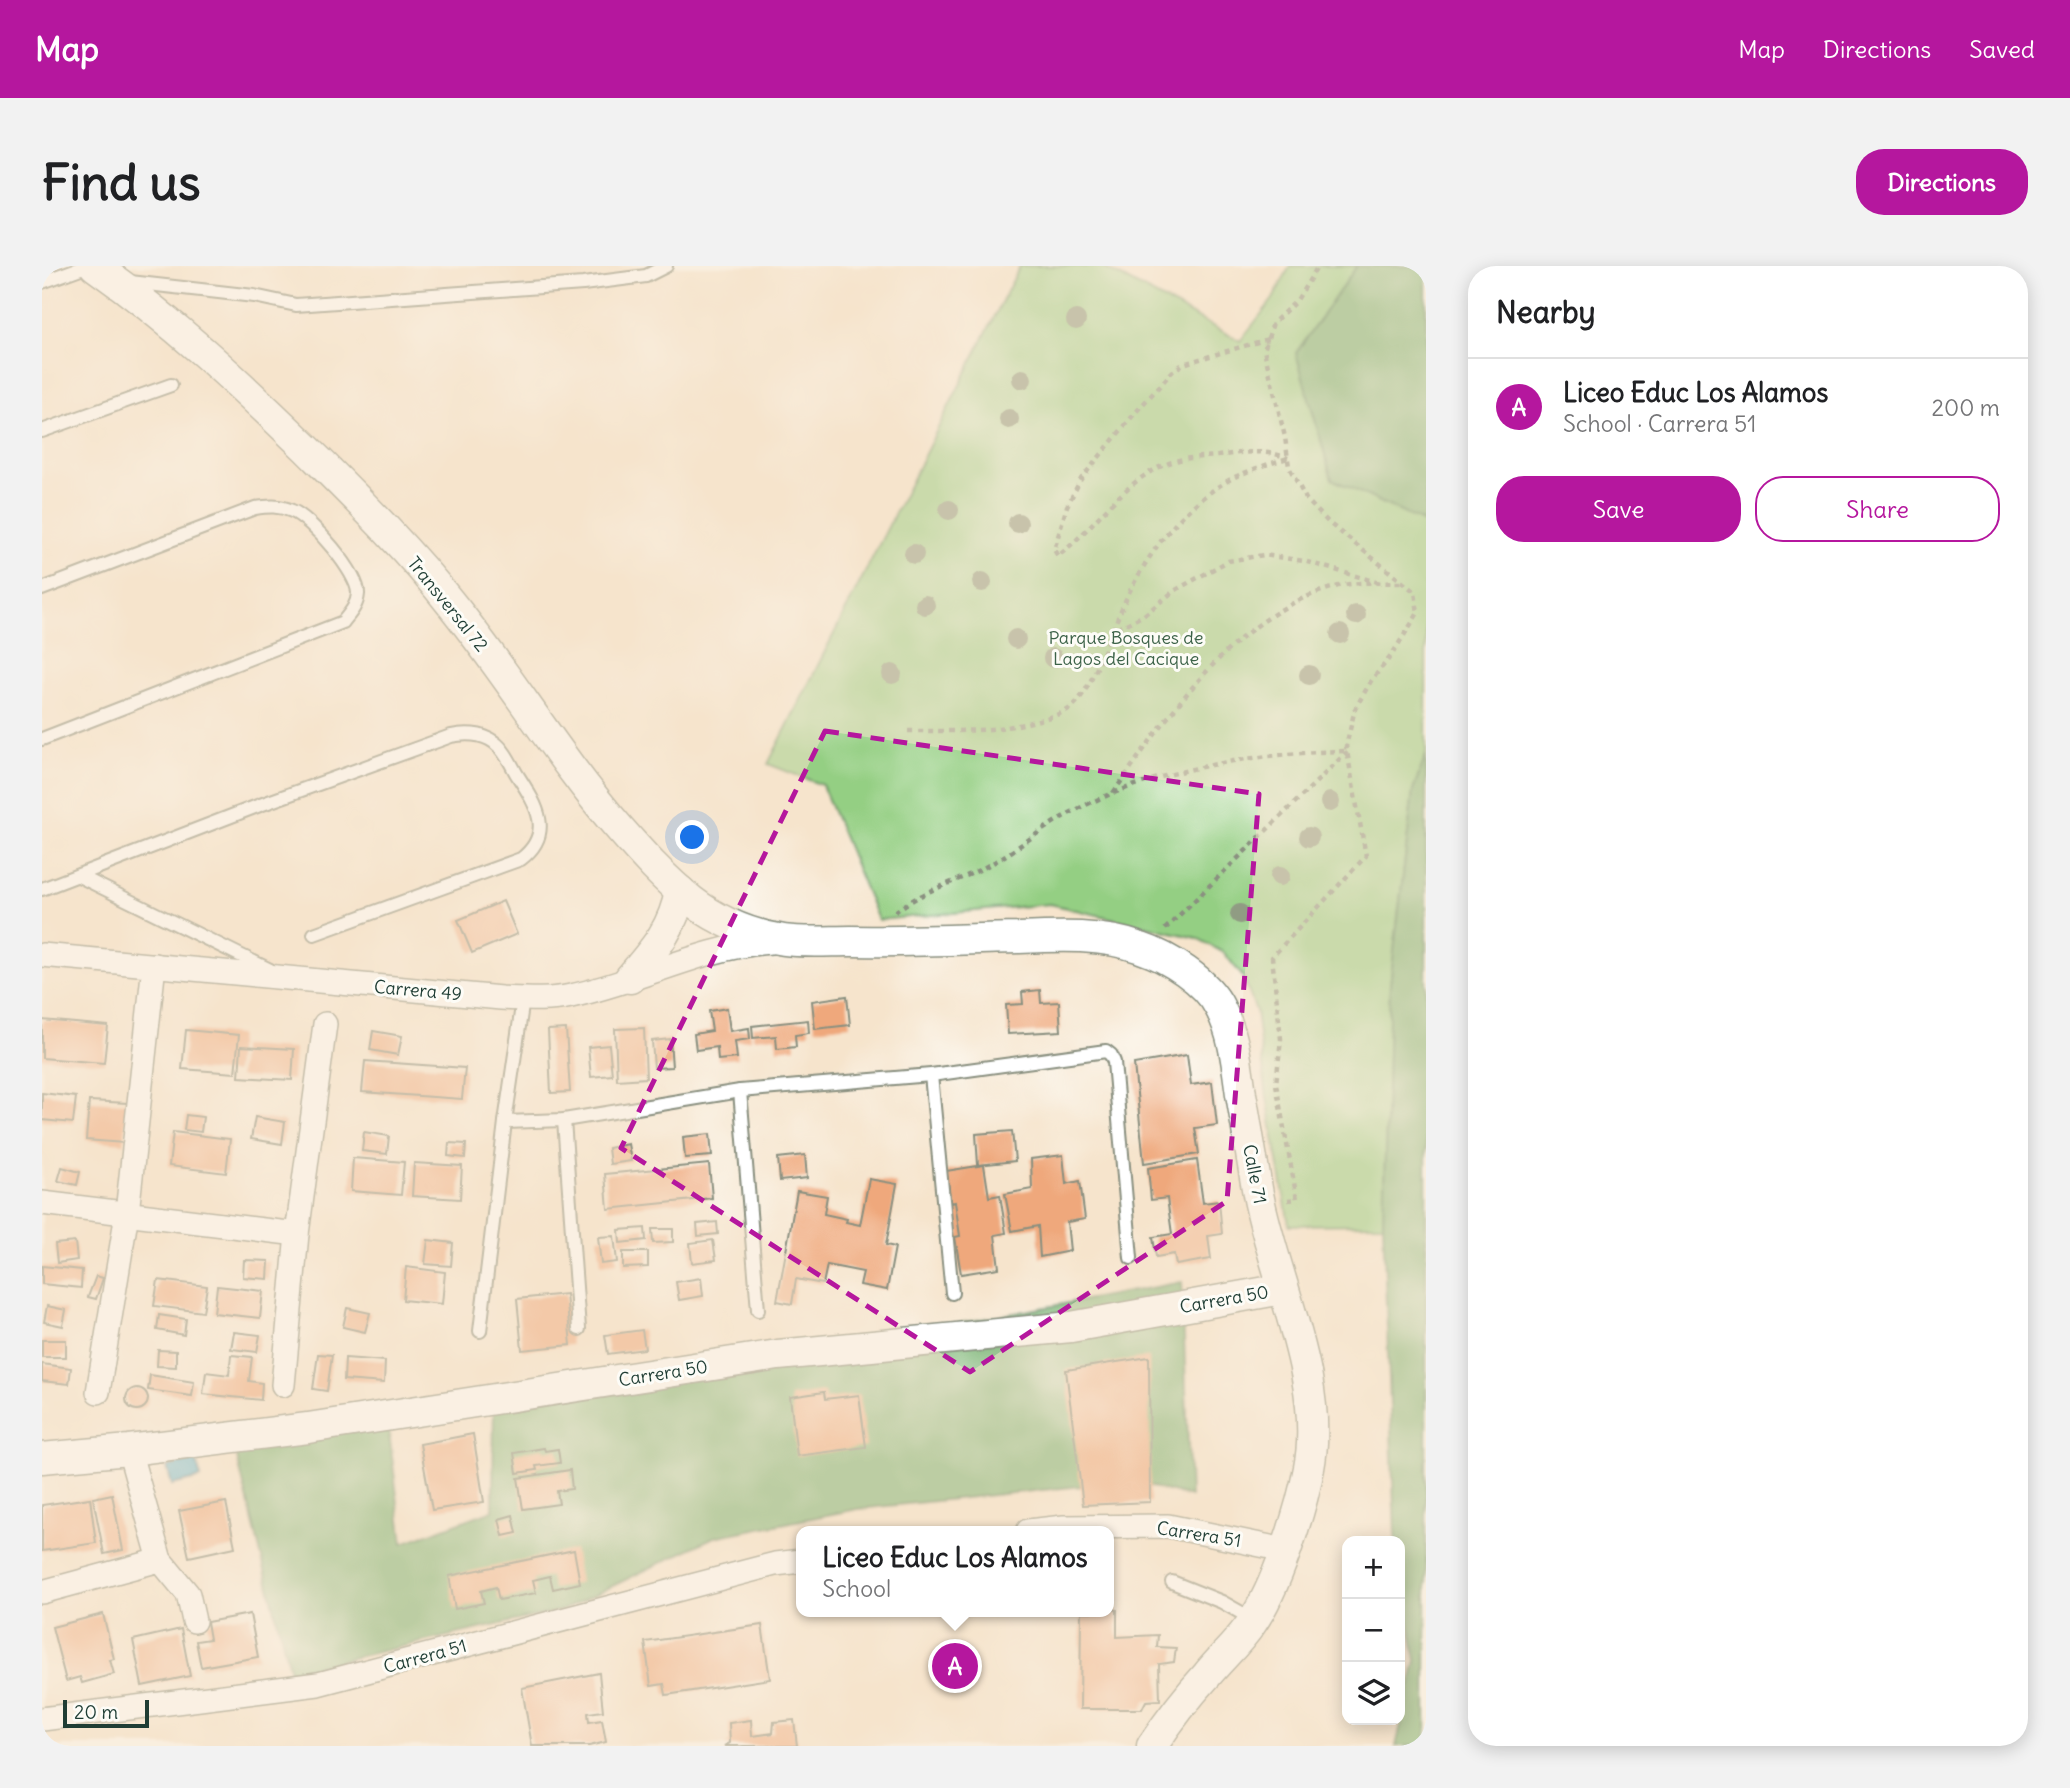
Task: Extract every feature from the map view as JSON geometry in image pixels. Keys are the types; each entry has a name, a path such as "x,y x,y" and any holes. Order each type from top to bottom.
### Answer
{"street":[{"name":"Transversal 72","path":"106,273 144,300 244,388 349,491 420,566 479,639 582,785 634,845 680,891 714,916 741,928 787,940"},
{"path":"629,978 666,934 675,915 680,891"},
{"name":"Calle 71","path":"787,940 891,942 1067,936 1097,938 1145,949 1185,972 1218,1002 1229,1028 1235,1055 1259,1202 1306,1374 1311,1414 1311,1462 1285,1550 1255,1620 1206,1676 1152,1746"},
{"name":"Carrera 49","path":"42,955 546,1000 570,996 718,949 787,940"},
{"path":"98,1392 127,1213 154,965"},
{"path":"283,1384 297,1234 325,1024"},
{"path":"42,1203 297,1234"},
{"name":"Carrera 50","path":"42,1458 336,1424 778,1355 1071,1327 1283,1289"},
{"path":"129,1450 160,1560 188,1594 194,1621"},
{"name":"Carrera 51","path":"1114,1527 1168,1526 1285,1550"},
{"path":"42,1592 160,1560"},
{"name":"Carrera 51","path":"42,1719 318,1684 775,1564 796,1562"}],"lane":[{"path":"42,282 86,266"},
{"path":"106,273 296,304 583,284 646,276 666,266"},
{"path":"42,431 171,384"},
{"path":"42,589 255,508 273,505 293,511 310,522 353,575 358,592 355,607 343,622 42,739"},
{"path":"42,889 260,805 451,736 463,734 492,740 502,750 537,807 540,820 533,850 521,859 314,934"},
{"path":"79,876 284,977"},
{"path":"480,1331 523,999"},
{"path":"505,1122 564,1120 740,1091 931,1075 1106,1051 1114,1062 1131,1258"},
{"path":"931,1075 952,1293"},
{"path":"740,1091 758,1310"},
{"path":"564,1120 579,1329"},
{"path":"1172,1582 1223,1602 1255,1620"}],"path":[{"path":"1259,1202 1297,1199 1276,1084 1281,1039 1272,957 1366,856 1346,746 1355,709 1418,613 1415,592 1329,523 1306,499 1289,467 1285,437 1264,350 1273,323 1297,300 1318,266"},
{"path":"1268,339 1183,364 1173,371 1081,479 1067,506 1054,550 1058,556 1066,550 1141,476 1175,461 1271,451 1288,458"},
{"path":"908,731 981,732 1020,726 1054,716 1072,707 1088,685 1102,658 1125,598 1140,571 1180,518 1234,477 1288,458"},
{"path":"1112,631 1144,615 1174,591 1228,561 1264,555 1278,557 1304,561 1380,583"},
{"path":"1113,793 1148,744 1210,667 1240,637 1297,600 1336,586 1405,583"},
{"path":"891,942 891,914 915,897 983,868 1068,814 1113,793 1215,765 1305,752 1348,751"},
{"path":"1145,949 1348,751"}],"highlighted area":[{"path":"825,731 1259,794 1227,1201 970,1372 621,1148"}],"green space":[{"name":"Parque Bosques de Lagos del Cacique","path":"1020,266 1101,266 1240,341 1273,299 1290,266 1357,266 1296,353 1332,479 1426,524 1426,755 1413,791 1390,985 1383,1224 1289,1225 1266,1091 1256,1011 1243,977 1224,953 1197,938 1050,904 878,920 822,785 768,764"},
{"path":"1357,266 1426,266 1426,524 1332,479 1296,353"},
{"path":"1426,755 1426,1746 1396,1746 1401,1725 1405,1725 1405,1708 1416,1661 1405,1595 1405,1536 1395,1535 1383,1224 1390,985 1413,791"},
{"path":"1182,1282 1190,1497 1130,1481 858,1509 714,1537 563,1610 290,1672 232,1437 387,1417 403,1543 493,1510 494,1389 956,1324"}],"water":[{"path":"196,1460 201,1478 172,1485 167,1467"}],"building":[{"path":"503,901 517,934 472,953 458,920"},
{"path":"1040,990 1041,1003 1059,1002 1061,1031 1008,1034 1006,1005 1023,1004 1022,992"},
{"path":"847,996 850,1025 815,1029 812,1001"},
{"path":"727,1008 730,1031 749,1028 750,1039 735,1041 737,1058 718,1060 717,1047 696,1050 694,1034 712,1031 709,1011"},
{"path":"42,1020 108,1026 104,1063 42,1058"},
{"path":"808,1020 809,1033 795,1035 796,1047 777,1049 776,1036 753,1038 752,1026"},
{"path":"644,1028 646,1078 617,1080 615,1029"},
{"path":"566,1029 570,1092 551,1093 548,1030"},
{"path":"186,1030 239,1035 235,1073 182,1069"},
{"path":"373,1031 402,1036 398,1055 370,1050"},
{"path":"670,1039 672,1067 654,1068 652,1041"},
{"path":"609,1045 612,1075 591,1077 588,1047"},
{"path":"241,1046 294,1049 292,1080 239,1077"},
{"path":"1187,1055 1191,1085 1212,1082 1217,1125 1195,1128 1199,1154 1144,1163 1134,1064"},
{"path":"365,1061 465,1068 462,1099 362,1092"},
{"path":"42,1093 76,1097 73,1123 42,1120"},
{"path":"89,1101 128,1103 124,1143 86,1140"},
{"path":"186,1115 203,1117 201,1132 184,1130"},
{"path":"255,1117 285,1122 282,1144 251,1139"},
{"path":"1012,1131 1015,1161 978,1165 976,1134"},
{"path":"173,1132 230,1139 226,1173 169,1166"},
{"path":"364,1132 389,1136 387,1154 362,1151"},
{"path":"710,1134 712,1156 685,1158 683,1137"},
{"path":"449,1143 466,1144 465,1158 448,1156"},
{"path":"628,1144 631,1161 610,1164 608,1148"},
{"path":"805,1155 807,1178 780,1181 778,1158"},
{"path":"1063,1155 1066,1184 1080,1181 1085,1219 1067,1222 1070,1251 1040,1257 1038,1226 1012,1231 1005,1194 1032,1189 1031,1159"},
{"path":"353,1158 404,1162 401,1195 351,1191"},
{"path":"1197,1160 1203,1203 1219,1201 1222,1234 1208,1236 1211,1259 1176,1265 1174,1254 1156,1257 1153,1237 1172,1234 1167,1198 1151,1200 1148,1168"},
{"path":"414,1163 462,1166 460,1199 412,1196"},
{"path":"709,1164 712,1198 608,1209 605,1174"},
{"path":"984,1165 989,1197 1000,1195 1006,1233 995,1235 999,1268 961,1274 955,1237 960,1236 955,1202 951,1203 946,1171"},
{"path":"62,1167 80,1172 77,1185 58,1181"},
{"path":"869,1179 897,1184 886,1245 895,1247 887,1290 860,1285 863,1272 827,1265 823,1284 796,1279 792,1304 777,1301 797,1191 827,1196 824,1214 860,1225"},
{"path":"717,1222 718,1234 698,1236 697,1224"},
{"path":"645,1228 646,1240 620,1243 619,1230"},
{"path":"652,1229 673,1229 673,1242 653,1243"},
{"path":"614,1236 617,1262 601,1264 598,1237"},
{"path":"428,1240 453,1243 451,1266 425,1264"},
{"path":"713,1240 716,1260 692,1263 690,1243"},
{"path":"75,1242 77,1260 57,1263 55,1244"},
{"path":"623,1252 648,1252 648,1267 623,1268"},
{"path":"244,1260 269,1261 268,1279 243,1277"},
{"path":"42,1266 82,1270 81,1288 42,1284"},
{"path":"406,1267 445,1272 442,1304 403,1300"},
{"path":"96,1276 103,1278 96,1299 88,1297"},
{"path":"701,1278 703,1296 679,1300 676,1282"},
{"path":"158,1280 207,1286 203,1312 154,1306"},
{"path":"217,1286 263,1291 260,1318 214,1313"},
{"path":"566,1294 571,1345 522,1350 517,1299"},
{"path":"47,1306 66,1310 63,1326 44,1322"},
{"path":"347,1308 370,1313 365,1332 343,1327"},
{"path":"159,1315 186,1319 184,1335 157,1330"},
{"path":"642,1330 645,1349 608,1354 605,1335"},
{"path":"234,1332 260,1335 257,1352 231,1349"},
{"path":"42,1340 66,1340 66,1357 42,1357"},
{"path":"158,1350 176,1351 176,1367 157,1366"},
{"path":"318,1354 332,1355 327,1391 313,1389"},
{"path":"231,1355 252,1357 249,1381 262,1383 261,1400 203,1394 206,1372 229,1375"},
{"path":"1149,1357 1150,1502 1083,1505 1066,1370"},
{"path":"345,1358 385,1361 384,1383 344,1380"},
{"path":"42,1364 71,1368 69,1384 42,1381"},
{"path":"150,1375 194,1382 192,1396 148,1390"},
{"path":"133,1388 141,1388 148,1395 148,1403 141,1410 133,1410 126,1403 126,1395"},
{"path":"824,1392 825,1399 859,1395 866,1447 797,1456 790,1397"},
{"path":"473,1434 484,1502 432,1510 420,1444"},
{"path":"544,1448 545,1451 558,1449 560,1463 536,1466 537,1470 517,1473 514,1453"},
{"path":"570,1470 572,1489 557,1491 559,1504 523,1509 518,1478"},
{"path":"112,1494 123,1550 104,1554 93,1498"},
{"path":"90,1498 96,1543 42,1551 42,1505"},
{"path":"226,1502 235,1547 189,1557 179,1511"},
{"path":"513,1515 517,1533 503,1536 499,1519"},
{"path":"574,1550 580,1583 553,1589 550,1576 533,1580 536,1593 499,1600 496,1587 481,1591 484,1603 455,1609 449,1576"},
{"path":"1114,1610 1117,1610 1117,1637 1158,1635 1157,1647 1176,1648 1174,1662 1159,1664 1160,1700 1146,1701 1142,1709 1080,1709 1081,1617 1114,1617"},
{"path":"103,1614 114,1659 110,1660 114,1674 82,1683 80,1677 66,1681 52,1627"},
{"path":"250,1614 258,1657 201,1667 196,1641 210,1639 207,1622"},
{"path":"762,1625 770,1679 666,1695 664,1684 651,1686 645,1642"},
{"path":"181,1629 190,1676 142,1686 133,1640"},
{"path":"599,1673 603,1711 588,1713 589,1722 602,1720 606,1742 589,1746 532,1746 522,1688"},
{"path":"751,1720 752,1736 773,1733 774,1722 794,1720 797,1746 724,1746 730,1743 729,1723"}],"place":[{"name":"Liceo Educ Los Alamos","path":"955,1666"}]}
